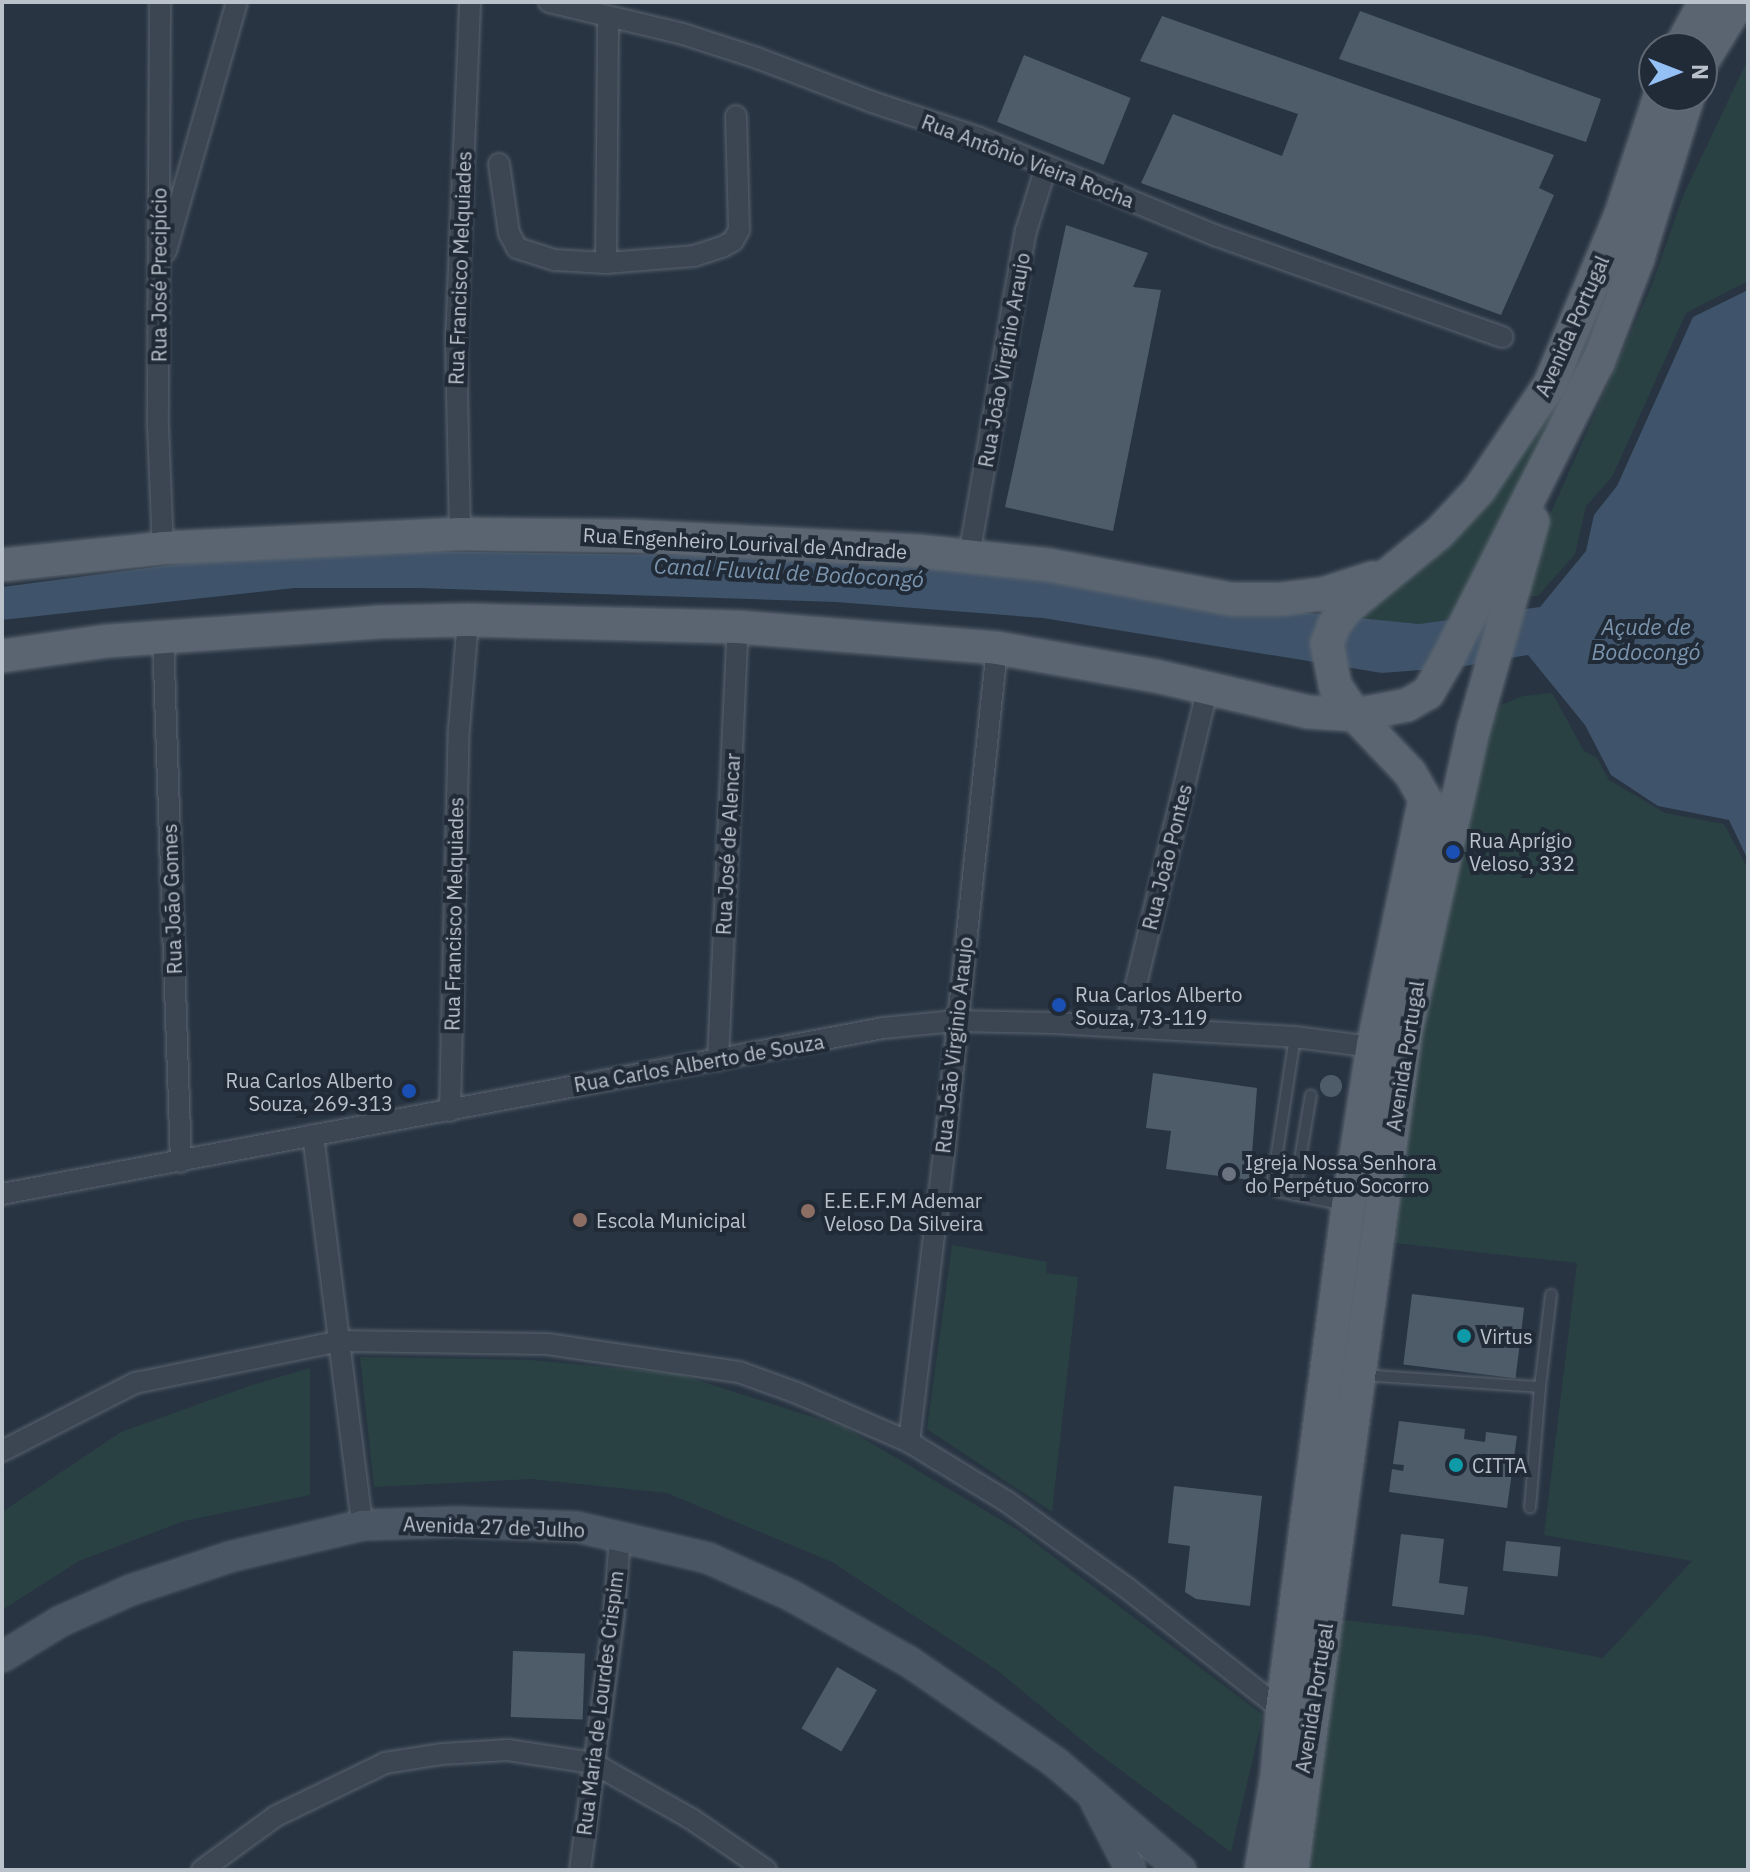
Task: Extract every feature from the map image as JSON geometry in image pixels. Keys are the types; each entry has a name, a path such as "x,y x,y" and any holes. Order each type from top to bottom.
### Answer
{"main road":[{"path":"1689,32 1705,2"},
{"path":"1718,36 1739,2"},
{"name":"Avenida Portugal","path":"1278,1865 1290,1768 1361,1374 1388,1050 1425,799 1371,713 1335,685 1327,644 1334,625 1346,609 1386,573 1439,533 1479,490 1550,384 1620,217 1655,112"},
{"name":"Avenida Portugal","path":"1290,1768 1282,1710 1348,1206 1474,728 1534,518 1578,402 1628,284 1683,112"},
{"name":"Avenida Portugal","path":"1371,713 1407,705 1428,693 1578,402"},
{"name":"Rua Engenheiro Lourival de Andrade","path":"2,565 163,548 460,534 632,536 969,556 1049,565 1231,599 1282,599 1323,594 1386,573"},
{"path":"2,656 163,636 377,622 468,620 738,627 997,648 1208,687 1308,712 1371,713"},
{"name":"Avenida 27 de Julho","path":"2,1657 61,1621 131,1590 229,1557 362,1525 457,1522 577,1527 708,1558 792,1596 908,1661 1089,1787 1181,1870"},
{"name":"Avenida 27 de Julho","path":"1089,1787 1131,1870"}],"street":[{"name":"Rua José Precipício","path":"160,2 158,426 163,548"},
{"path":"159,274 237,2"},
{"name":"Rua Francisco Melquiades","path":"460,534 456,339 470,2"},
{"name":"Rua Antônio Vieira Rocha","path":"549,2 683,34 757,58 872,102 980,138 1217,236 1503,337"},
{"path":"606,263 608,17"},
{"path":"499,164 509,233 517,248 555,260 606,263 694,256 733,241 740,215 736,116"},
{"name":"Rua João Virginio Araujo","path":"969,556 1026,231 1046,167"},
{"name":"Rua Francisco Melquiades","path":"450,1111 459,729 468,620"},
{"name":"Rua José de Alencar","path":"718,1060 738,627"},
{"name":"Rua João Gomes","path":"163,636 181,1162"},
{"name":"Rua João Virginio Araujo","path":"909,1442 997,648"},
{"name":"Rua João Pontes","path":"1126,1026 1208,687"},
{"name":"Rua Carlos Alberto de Souza","path":"2,1194 883,1028 956,1021 1126,1026 1295,1037 1388,1050"},
{"path":"313,1135 362,1525"},
{"path":"2,1451 135,1383 339,1341 547,1344 662,1358 739,1372 797,1393 909,1442 1006,1501 1127,1588 1282,1710"},
{"name":"Rua Maria de Lourdes Crispim","path":"580,1870 614,1614 620,1536"},
{"path":"202,1870 276,1816 385,1763 442,1754 508,1750 593,1763 690,1818 766,1870"}],"lane":[{"path":"1295,1037 1271,1179 1278,1191 1348,1206"},
{"path":"1294,1195 1311,1095"},
{"path":"1530,1508 1551,1295"},
{"path":"1361,1374 1540,1387"}],"green space":[{"path":"1748,59 1748,281 1686,313 1612,477 1586,506 1575,554 1538,596 1525,596 1549,517 1651,287 1683,196"},
{"path":"1668,112 1671,112 1614,312 1456,619 1419,624 1355,618 1476,507"},
{"path":"1552,693 1584,751 1597,758 1609,780 1665,813 1724,824 1748,869 1748,1870 1306,1870 1334,1619 1485,1636 1603,1658 1692,1561 1544,1535 1577,1263 1395,1243 1410,1080 1486,736 1501,705 1523,696"},
{"path":"952,1245 1047,1262 1046,1273 1078,1277 1052,1512 927,1429"},
{"path":"360,1357 532,1360 678,1374 844,1427 1018,1530 1263,1715 1231,1852 1095,1751 997,1670 832,1562 667,1493 531,1479 374,1487"},
{"path":"310,1368 310,1495 184,1521 79,1561 2,1610 2,1512 121,1432 252,1385"}],"water":[{"path":"1748,290 1748,860 1729,820 1658,806 1611,775 1585,725 1528,655 1459,667 1382,673 1043,618 836,602 418,588 294,588 2,620 2,587 293,549 850,558 1052,574 1289,611 1419,624 1540,607 1586,551 1594,515 1617,486 1693,317"}],"building":[{"path":"1360,11 1601,99 1586,142 1339,59"},
{"path":"1162,16 1554,155 1539,188 1554,195 1501,315 1141,183 1173,114 1282,156 1298,114 1140,61"},
{"path":"1024,55 1131,98 1104,165 997,122"},
{"path":"1066,225 1148,253 1133,287 1161,290 1113,531 1005,507"},
{"path":"1153,1073 1257,1088 1250,1180 1166,1169 1171,1131 1146,1128"},
{"path":"1327,1075 1335,1075 1342,1086 1335,1097 1327,1097 1320,1090 1320,1082"},
{"name":"Virtus","path":"1412,1294 1524,1308 1516,1378 1403,1364"},
{"name":"CITTA","path":"1399,1421 1465,1429 1464,1439 1485,1442 1486,1432 1517,1436 1507,1508 1389,1492 1392,1469 1403,1471 1404,1465 1393,1464"},
{"path":"1174,1486 1262,1496 1250,1606 1196,1599 1185,1592 1190,1546 1168,1543"},
{"path":"1401,1534 1444,1539 1439,1583 1468,1587 1464,1615 1392,1606"},
{"path":"1506,1541 1561,1547 1558,1577 1503,1571"},
{"path":"513,1651 585,1654 583,1719 511,1717"},
{"path":"837,1667 877,1690 841,1751 802,1728"}],"place":[{"name":"Rua Aprígio Veloso, 332","path":"1453,852"},
{"name":"Rua Carlos Alberto Souza, 73-119","path":"1059,1005"},
{"name":"Rua Carlos Alberto Souza, 269-313","path":"409,1091"},
{"name":"Igreja Nossa Senhora do Perpétuo Socorro","path":"1229,1174"},
{"name":"E.E.E.F.M Ademar Veloso Da Silveira","path":"808,1211"},
{"name":"Escola Municipal","path":"580,1220"},
{"name":"Virtus","path":"1464,1336"},
{"name":"CITTA","path":"1456,1465"}],"water label":[{"name":"Canal Fluvial de Bodocongó","path":"789,572"},
{"name":"Açude de Bodocongó","path":"1646,638"}]}
